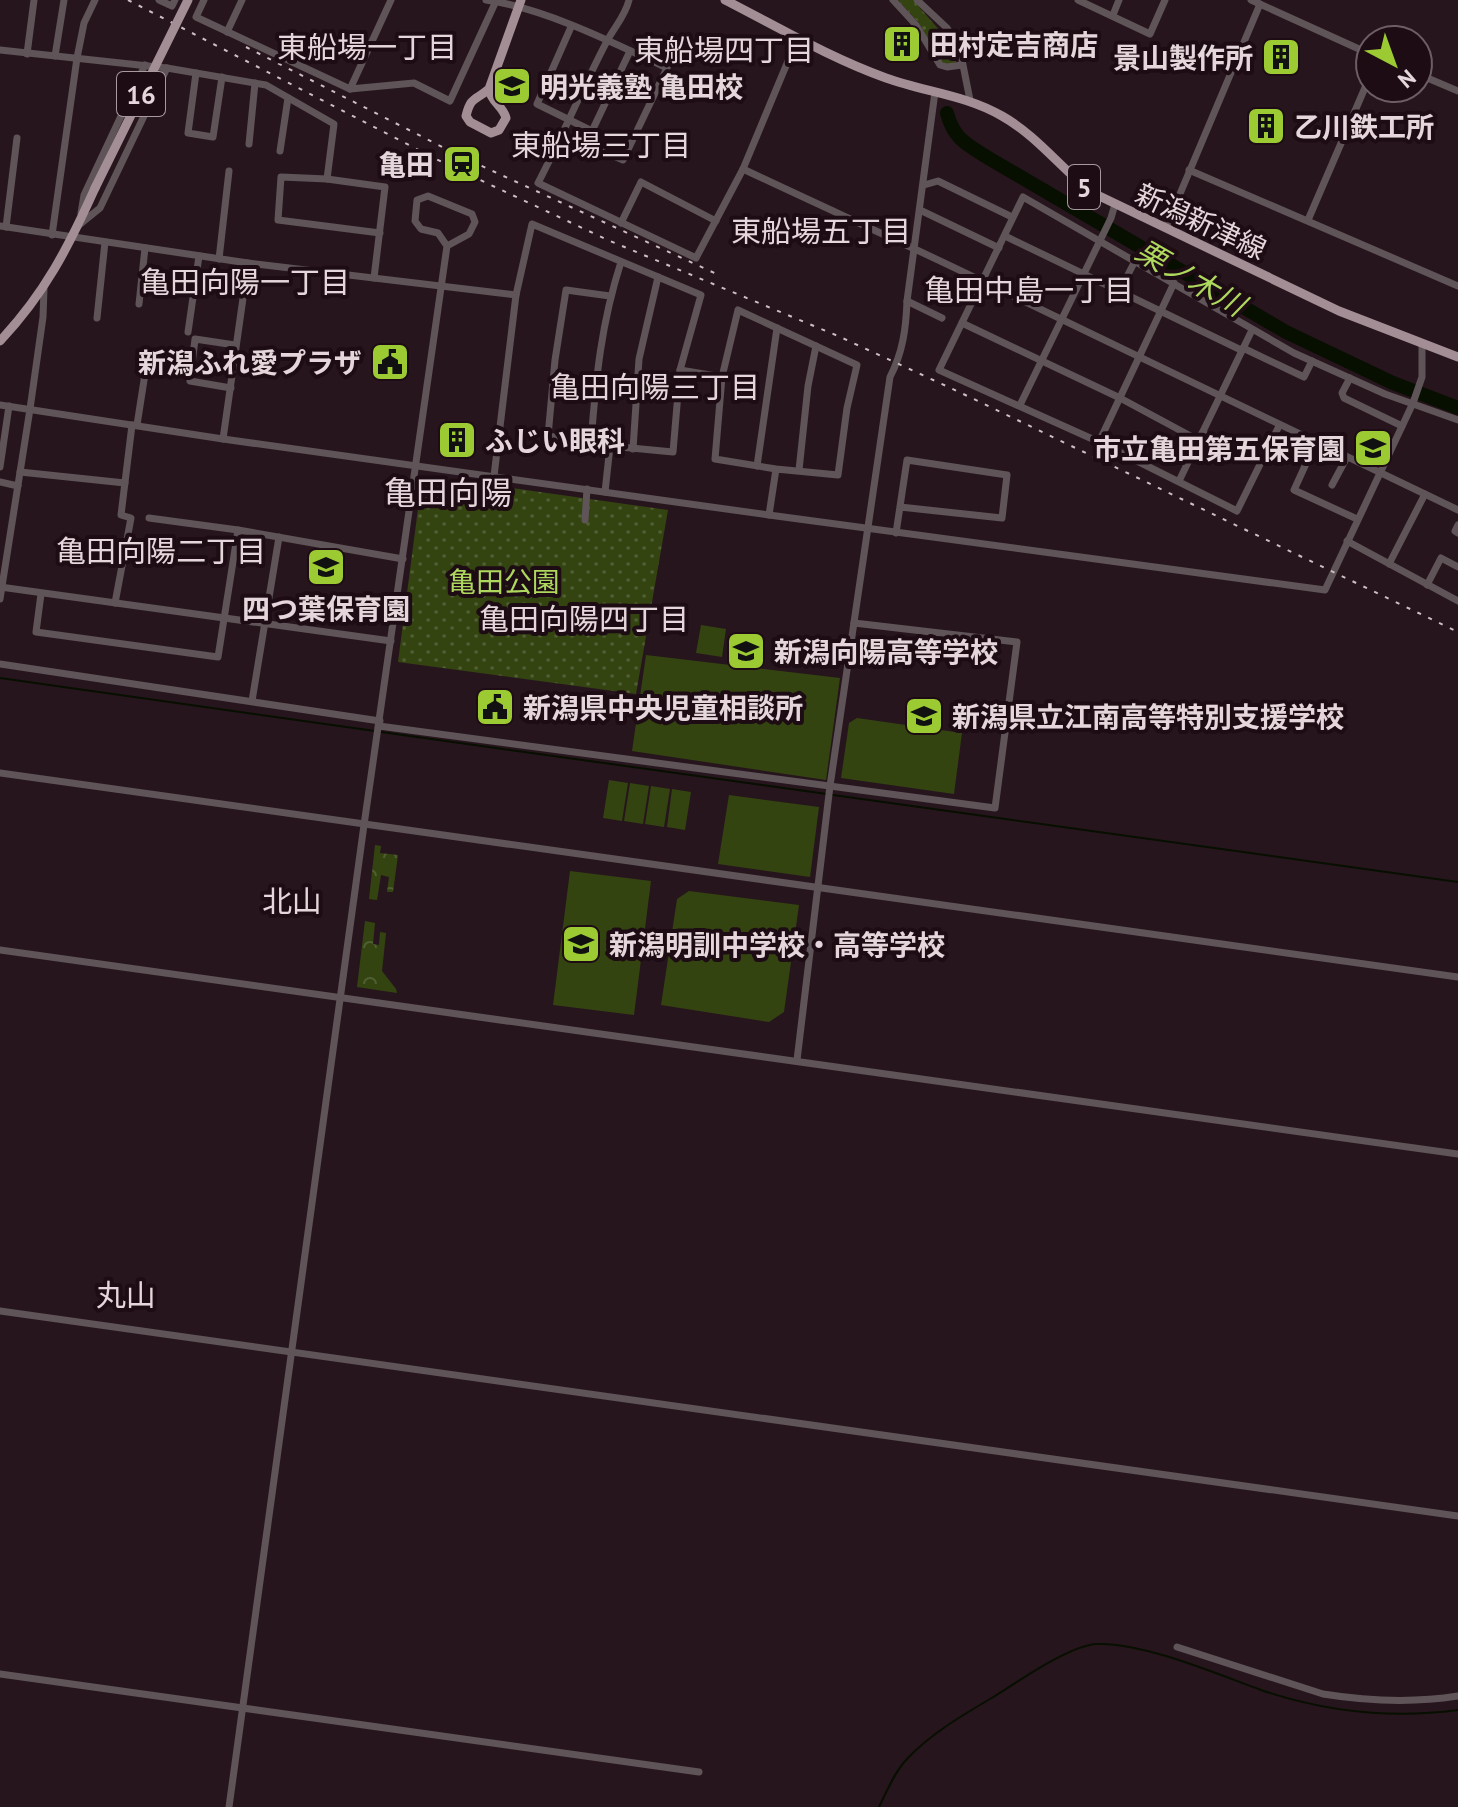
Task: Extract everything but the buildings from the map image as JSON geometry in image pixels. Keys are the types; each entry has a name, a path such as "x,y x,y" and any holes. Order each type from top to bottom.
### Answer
{"main road":[{"name":"16","path":"0,341 44,289 73,238 188,0"},
{"name":"新潟新津線","path":"725,0 885,78 970,100 1006,118 1091,192 1339,311 1458,357"},
{"path":"489,89 469,102 466,116 470,122 491,133 499,130 506,118 505,112 490,98 489,89 520,4"}],"street":[{"path":"27,54 34,0"},
{"path":"55,56 64,0"},
{"path":"52,235 77,58 84,23 95,0"},
{"path":"159,0 172,6 175,0"},
{"path":"204,0 196,17 350,89 414,83 450,101 496,1"},
{"path":"227,32 242,0"},
{"path":"350,89 391,0"},
{"path":"486,0 520,4 667,68 623,160 602,151 592,131 537,104 571,27"},
{"path":"629,0 626,14 607,40 538,183 696,258 743,169 798,37"},
{"path":"893,0 916,25 940,65 962,65"},
{"path":"917,0 947,28 960,50 970,100"},
{"path":"1078,0 1150,34 1165,0"},
{"path":"1113,15 1119,0"},
{"path":"1251,0 1354,47"},
{"path":"1166,227 1260,4"},
{"path":"0,50 145,65 266,85 334,124 327,179"},
{"path":"592,131 630,51"},
{"path":"79,225 84,195 145,65"},
{"path":"79,225 100,208 167,68"},
{"path":"196,73 188,133 213,137 222,77"},
{"path":"1434,81 1458,91"},
{"path":"249,144 255,83"},
{"path":"797,1060 830,786 890,377 899,359 906,332 907,301 935,92"},
{"path":"280,151 288,98"},
{"path":"1308,220 1358,104"},
{"path":"17,138 3,227 248,263 516,295"},
{"path":"743,169 1458,510"},
{"path":"1189,170 1458,286"},
{"path":"219,259 229,171"},
{"path":"374,278 380,233 385,187 327,179 281,177 278,220 380,233"},
{"path":"924,185 938,181 1012,217"},
{"path":"621,223 641,182 716,221"},
{"path":"229,1807 447,246 438,233 421,229 415,221 417,200 428,196 472,214 475,222 469,234 447,246"},
{"path":"1279,426 1237,511 1099,442 939,370 1023,197 1102,236 1135,261 1252,330 1312,361 1458,420"},
{"path":"1020,405 1115,204"},
{"path":"920,210 999,248"},
{"path":"494,476 516,295 532,224 701,295 680,370 673,452 548,436 566,290 610,296"},
{"path":"1005,236 1304,377 1312,361"},
{"path":"97,318 105,242"},
{"path":"139,304 145,248"},
{"path":"188,332 199,256"},
{"path":"1119,292 1135,261"},
{"path":"591,442 598,356 610,296 621,262"},
{"path":"223,439 248,263"},
{"path":"633,449 639,359 658,277"},
{"path":"1099,442 1174,283"},
{"path":"0,599 30,409 44,289"},
{"path":"907,301 942,318"},
{"path":"738,310 777,328 857,365 847,408 838,475 715,459 722,377 738,310"},
{"path":"962,323 1261,462"},
{"path":"757,466 777,328"},
{"path":"1179,481 1252,330"},
{"path":"231,388 190,381 195,339 235,345"},
{"path":"0,467 4,405 223,439 1325,590 1413,403 1422,377 1422,343"},
{"path":"799,470 808,386 816,346"},
{"path":"115,603 131,518 121,515 125,483 147,361"},
{"path":"680,370 722,377"},
{"path":"1350,378 1342,393 1344,398 1402,426"},
{"path":"1315,444 1294,490 1357,519"},
{"path":"605,492 610,446"},
{"path":"1332,485 1347,457"},
{"path":"896,533 907,460 1007,475 1002,518 900,507"},
{"path":"769,515 776,469"},
{"path":"20,472 125,483"},
{"path":"0,482 18,486"},
{"path":"585,520 587,489"},
{"path":"1389,564 1425,494"},
{"path":"149,518 403,559"},
{"path":"1458,525 1455,531 1458,533"},
{"path":"41,594 36,632 218,657 238,530"},
{"path":"252,701 279,537"},
{"path":"1347,541 1458,601"},
{"path":"1427,586 1441,558 1458,567"},
{"path":"0,587 391,641"},
{"path":"0,664 380,723 995,808 1017,642 854,623"},
{"path":"0,773 1458,977"},
{"path":"0,950 1458,1154"},
{"path":"0,1311 1458,1516"},
{"path":"1177,1647 1323,1694 1347,1698 1431,1700 1458,1696"},
{"path":"0,1674 699,1772"}],"green space":[{"path":"898,0 913,0 941,32 956,62 948,65 940,61 919,23"},
{"name":"亀田公園","path":"434,477 668,510 636,694 398,662 421,486"},
{"path":"701,625 726,629 722,657 696,653"},
{"path":"646,655 840,678 826,780 632,751"},
{"path":"857,718 962,733 954,794 841,778 849,723"},
{"path":"609,780 628,783 622,821 603,818"},
{"path":"630,783 649,786 643,824 624,821"},
{"path":"651,786 670,789 664,827 645,824"},
{"path":"672,789 691,792 685,830 667,827"},
{"path":"729,795 819,807 810,877 718,864"},
{"path":"375,845 381,846 380,853 398,855 393,892 387,892 389,877 381,875 377,900 369,899"},
{"path":"570,871 651,881 634,1015 553,1005"},
{"path":"689,891 799,905 784,1012 769,1022 661,1005 677,899"},
{"path":"365,921 375,923 373,944 379,945 380,932 386,933 382,971 397,993 357,987"}],"waterway":[{"name":"栗ノ木川","path":"947,113 958,136 975,150 1286,332 1393,383 1458,408"},
{"path":"0,678 375,731"},
{"path":"381,732 827,794"},
{"path":"833,795 1458,882"},
{"path":"879,1807 902,1765 935,1734 1042,1666 1085,1646 1115,1645 1157,1653 1310,1704 1358,1712 1408,1714 1458,1710"}],"railway":[{"path":"128,0 444,163 610,241 838,336 957,391 1458,632"},
{"path":"246,47 460,156 721,276"}],"place":[{"name":"田村定吉商店","path":"902,44"},
{"name":"景山製作所","path":"1281,57"},
{"name":"明光義塾 亀田校","path":"512,86"},
{"name":"乙川鉄工所","path":"1266,126"},
{"name":"亀田","path":"462,164"},
{"name":"新潟ふれ愛プラザ","path":"390,362"},
{"name":"ふじい眼科","path":"457,440"},
{"name":"市立亀田第五保育園","path":"1373,448"},
{"name":"四つ葉保育園","path":"326,567"},
{"name":"新潟向陽高等学校","path":"746,651"},
{"name":"新潟県中央児童相談所","path":"495,707"},
{"name":"新潟県立江南高等特別支援学校","path":"924,716"},
{"name":"新潟明訓中学校・高等学校","path":"581,944"}],"district":[{"name":"東船場一丁目","path":"367,46"},
{"name":"東船場四丁目","path":"724,49"},
{"name":"東船場三丁目","path":"601,144"},
{"name":"東船場五丁目","path":"821,230"},
{"name":"亀田向陽一丁目","path":"245,281"},
{"name":"亀田中島一丁目","path":"1029,289"},
{"name":"亀田向陽三丁目","path":"655,386"},
{"name":"亀田向陽","path":"448,492"},
{"name":"亀田向陽二丁目","path":"161,550"},
{"name":"亀田向陽四丁目","path":"584,618"},
{"name":"北山","path":"292,900"},
{"name":"丸山","path":"126,1294"}]}
